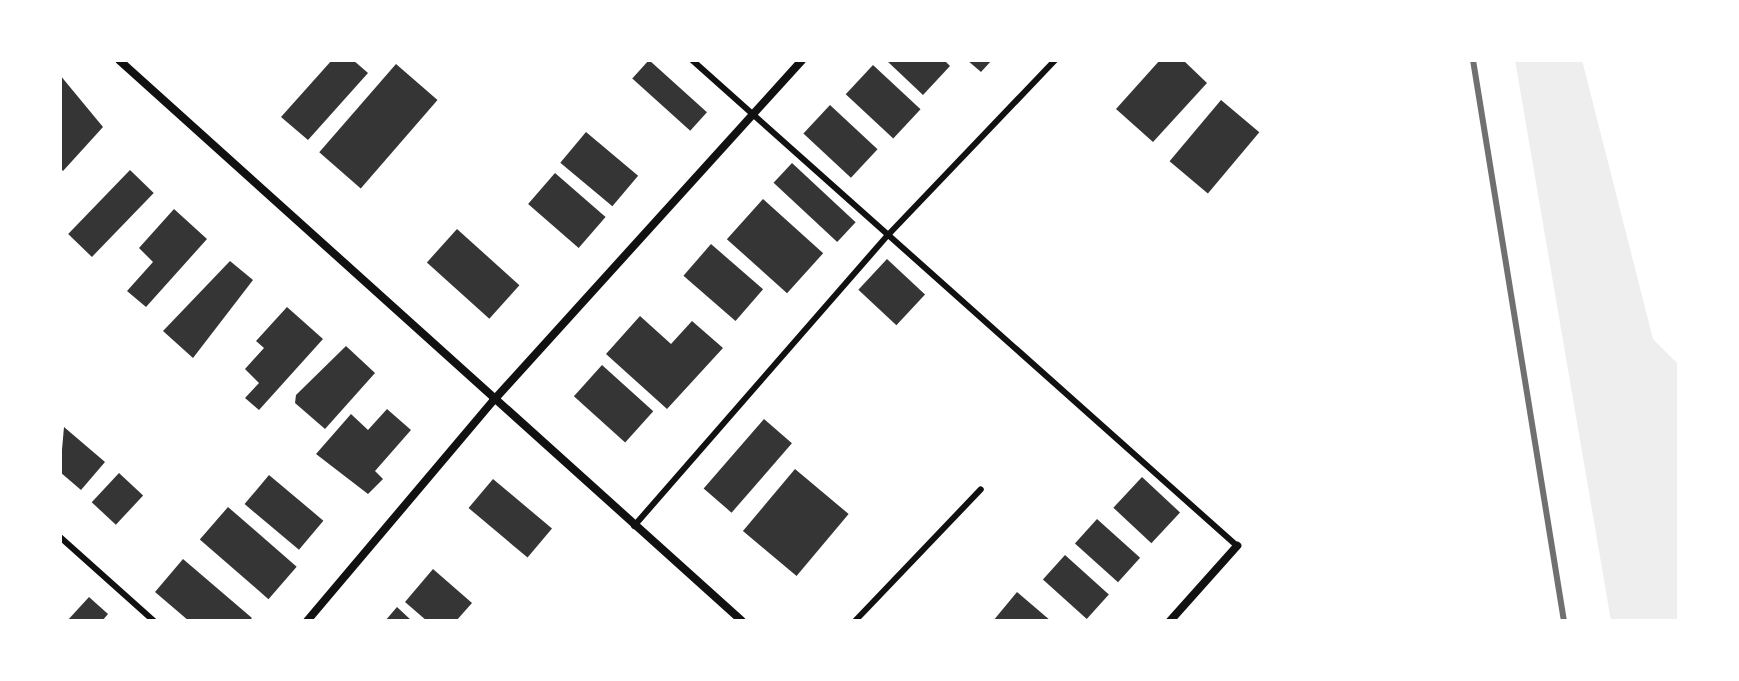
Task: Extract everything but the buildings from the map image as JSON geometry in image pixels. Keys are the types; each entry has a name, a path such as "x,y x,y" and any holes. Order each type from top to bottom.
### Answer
{"street":[{"path":"119,60 493,401 742,621"},
{"path":"307,621 493,401 802,60"},
{"path":"1170,621 1237,546"}],"lane":[{"path":"692,60 1237,546"},
{"path":"634,526 888,235 1055,60"},
{"path":"855,621 981,489"},
{"path":"60,537 154,621"}],"shaded area":[{"path":"1515,60 1582,60 1653,339 1679,365 1679,621 1611,621"}],"railway":[{"path":"1473,60 1564,621"}]}
